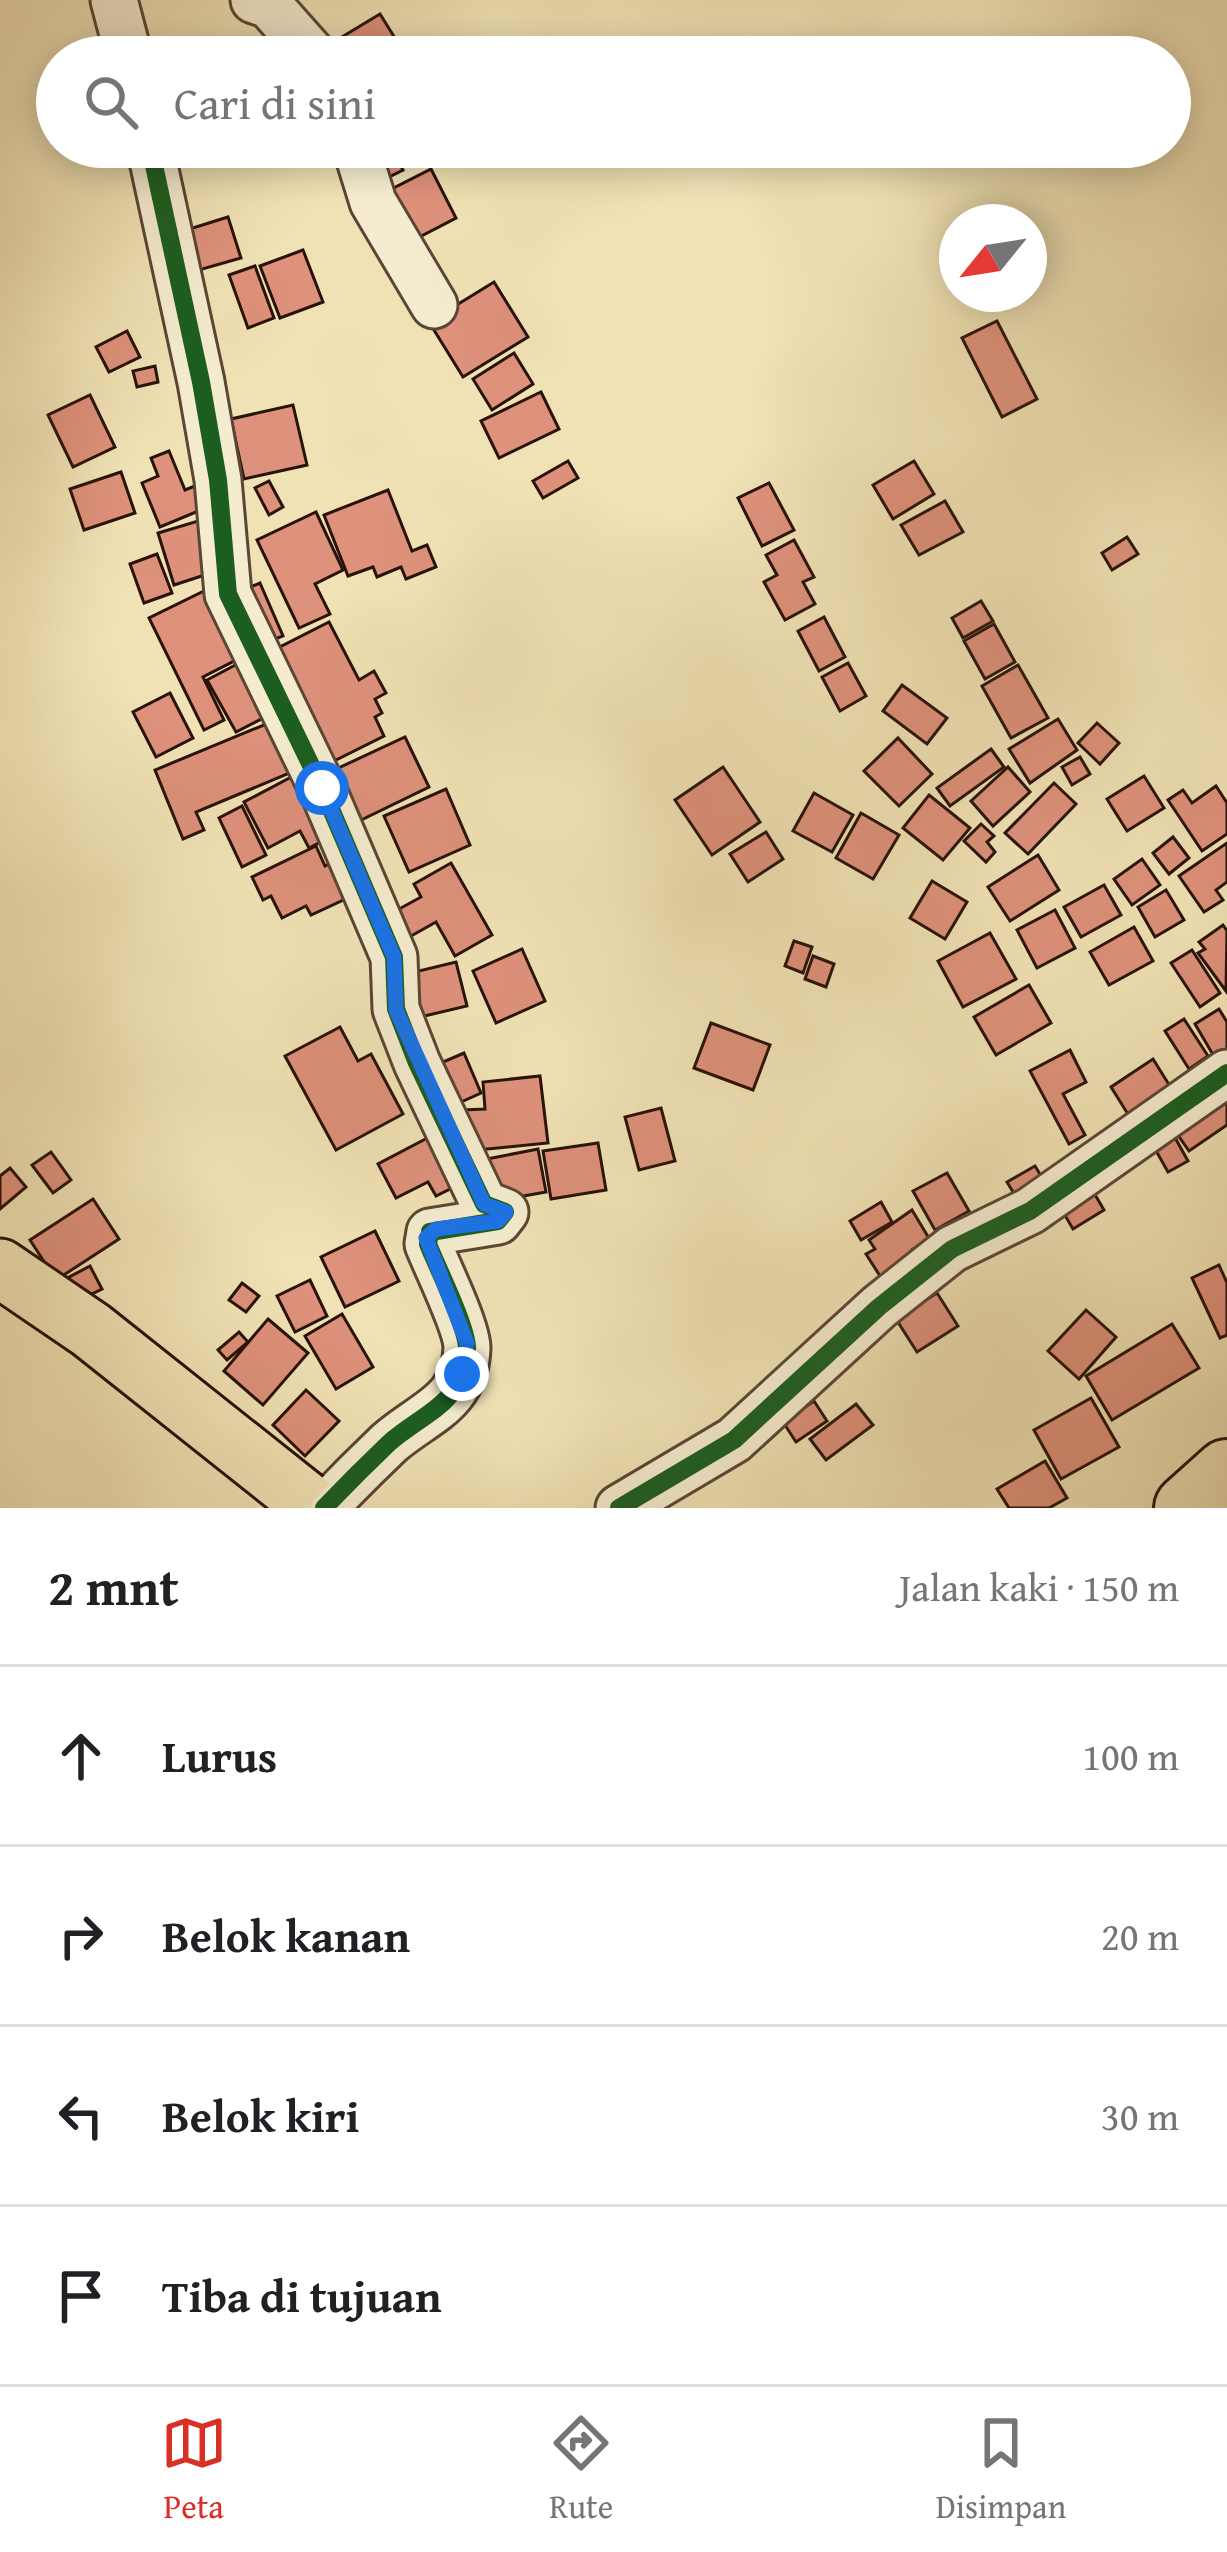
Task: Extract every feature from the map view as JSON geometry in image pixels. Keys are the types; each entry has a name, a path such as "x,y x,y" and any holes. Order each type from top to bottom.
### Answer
{"highway":[{"path":"1188,1508 1227,1473"}],"main road":[{"path":"0,1268 91,1330 319,1508"}],"street":[{"path":"114,0 123,36"},
{"path":"254,0 269,5 297,36"},
{"path":"154,168 208,422 228,593 322,788 394,957 396,1010 417,1063 484,1204 506,1212 498,1221 430,1232 428,1244 467,1343 462,1374 436,1412 405,1430 319,1508"},
{"path":"362,168 373,202 434,305"},
{"path":"619,1508 734,1440 879,1307 952,1250 1030,1211 1227,1073"}],"building":[{"path":"380,14 394,36 344,36"},
{"path":"382,168 402,168 403,170 387,178"},
{"path":"431,169 456,218 404,245 378,196"},
{"path":"228,217 241,258 192,272 180,232"},
{"path":"303,250 323,302 280,318 260,266"},
{"path":"255,266 274,318 248,328 229,275"},
{"path":"494,282 528,337 463,377 429,322"},
{"path":"997,321 1037,399 1002,417 962,338"},
{"path":"127,331 140,357 109,372 96,347"},
{"path":"514,353 533,384 492,410 473,379"},
{"path":"155,366 158,382 137,387 133,371"},
{"path":"541,392 559,429 499,458 481,421"},
{"path":"90,395 115,447 73,467 48,415"},
{"path":"293,405 307,465 244,479 231,419"},
{"path":"169,451 185,490 200,484 201,510 160,527 142,483 158,476 151,458"},
{"path":"568,461 578,478 543,498 533,481"},
{"path":"914,461 934,494 893,519 873,485"},
{"path":"121,472 135,513 84,530 70,489"},
{"path":"269,481 283,507 269,515 255,488"},
{"path":"769,483 794,530 762,546 738,498"},
{"path":"388,490 412,551 427,545 436,567 406,579 401,567 377,577 373,567 348,576 324,515"},
{"path":"945,501 963,532 919,555 901,525"},
{"path":"316,512 343,570 315,584 330,614 299,628 257,540"},
{"path":"198,521 214,572 174,585 158,533"},
{"path":"1127,537 1138,554 1112,570 1102,553"},
{"path":"794,540 814,577 803,582 815,604 785,620 764,582 777,575 766,555"},
{"path":"157,554 172,593 144,603 130,564"},
{"path":"260,583 283,636 258,646 236,593"},
{"path":"204,591 238,659 203,677 224,720 204,730 149,618"},
{"path":"981,601 993,621 963,638 952,618"},
{"path":"824,617 845,657 819,671 798,631"},
{"path":"329,622 359,680 374,671 386,693 375,699 382,713 375,717 384,736 332,762 274,650"},
{"path":"994,624 1015,662 985,679 964,641"},
{"path":"241,662 269,715 236,732 207,680"},
{"path":"848,663 866,696 840,711 822,677"},
{"path":"1018,665 1048,718 1011,738 982,686"},
{"path":"902,685 947,718 927,744 883,711"},
{"path":"170,693 193,738 156,757 133,712"},
{"path":"1058,719 1077,750 1030,783 1009,749"},
{"path":"271,722 292,772 196,812 204,830 183,839 155,770"},
{"path":"1097,723 1119,743 1100,764 1078,743"},
{"path":"405,737 429,787 357,822 332,771"},
{"path":"898,738 932,774 899,806 864,771"},
{"path":"991,749 1004,767 950,806 937,788"},
{"path":"1080,757 1090,774 1072,785 1062,767"},
{"path":"723,767 760,822 712,855 675,800"},
{"path":"1008,767 1030,792 993,826 971,801"},
{"path":"297,774 330,837 309,848 300,831 268,848 244,802"},
{"path":"1144,776 1164,808 1127,831 1107,799"},
{"path":"1054,783 1076,804 1028,854 1005,833"},
{"path":"1216,786 1227,803 1227,834 1202,851 1168,800 1183,790 1192,803"},
{"path":"446,789 470,845 409,872 384,816"},
{"path":"814,793 853,815 832,852 793,831"},
{"path":"929,795 970,828 943,860 903,828"},
{"path":"242,806 266,855 242,867 219,818"},
{"path":"861,813 899,835 873,879 836,858"},
{"path":"981,824 994,836 987,842 995,852 986,862 964,841"},
{"path":"766,832 783,859 748,882 730,854"},
{"path":"1173,837 1189,858 1169,874 1153,853"},
{"path":"1227,843 1227,882 1216,890 1223,900 1204,912 1179,876"},
{"path":"316,846 325,866 337,860 354,895 311,915 306,906 282,918 271,896 263,900 252,877"},
{"path":"1038,855 1059,890 1010,921 988,887"},
{"path":"1142,859 1160,885 1132,905 1114,879"},
{"path":"451,863 492,935 455,956 436,922 404,940 390,914 421,897 414,884"},
{"path":"932,881 967,902 945,939 910,918"},
{"path":"1104,885 1121,915 1081,937 1064,907"},
{"path":"1166,890 1184,920 1155,937 1138,907"},
{"path":"1055,910 1075,948 1037,968 1017,930"},
{"path":"1223,925 1227,931 1226,991 1198,953 1205,949 1199,942"},
{"path":"1134,927 1153,961 1109,985 1090,952"},
{"path":"990,933 1016,979 963,1007 938,961"},
{"path":"794,941 812,947 803,973 785,966"},
{"path":"522,949 545,1001 496,1023 473,971"},
{"path":"1192,950 1220,993 1200,1007 1171,963"},
{"path":"813,956 834,964 826,987 805,979"},
{"path":"456,962 467,1006 416,1018 406,974"},
{"path":"1029,985 1051,1023 996,1055 974,1017"},
{"path":"1219,1009 1227,1022 1227,1060 1219,1065 1195,1024"},
{"path":"1184,1019 1208,1056 1189,1069 1165,1031"},
{"path":"711,1023 770,1045 753,1090 694,1068"},
{"path":"340,1027 358,1061 371,1054 403,1114 336,1150 285,1056"},
{"path":"1070,1050 1086,1082 1063,1094 1085,1135 1069,1144 1030,1071"},
{"path":"464,1053 481,1093 461,1102 456,1091 442,1097 429,1068"},
{"path":"1153,1059 1173,1091 1131,1119 1111,1087"},
{"path":"540,1076 548,1143 467,1151 463,1110 485,1109 483,1082"},
{"path":"1227,1090 1227,1125 1189,1151 1173,1128"},
{"path":"661,1108 675,1161 639,1170 625,1117"},
{"path":"1168,1125 1188,1161 1168,1172 1155,1149"},
{"path":"435,1134 460,1184 436,1196 428,1182 396,1198 378,1164"},
{"path":"598,1143 606,1190 551,1199 543,1151"},
{"path":"538,1149 546,1192 489,1202 482,1160"},
{"path":"51,1152 71,1180 53,1193 32,1165"},
{"path":"1035,1166 1049,1189 1021,1205 1007,1182"},
{"path":"10,1168 26,1187 0,1209 0,1176"},
{"path":"947,1173 969,1211 935,1230 913,1191"},
{"path":"1087,1181 1104,1210 1073,1229 1056,1200"},
{"path":"93,1199 119,1239 56,1280 30,1240"},
{"path":"881,1202 892,1222 861,1240 850,1221"},
{"path":"912,1210 930,1240 913,1249 921,1261 891,1278 887,1272 880,1276 866,1254 875,1249 869,1240"},
{"path":"375,1231 399,1281 345,1307 321,1257"},
{"path":"1219,1265 1227,1283 1227,1335 1220,1338 1192,1278"},
{"path":"90,1266 102,1289 67,1306 56,1284"},
{"path":"310,1280 327,1316 295,1332 277,1296"},
{"path":"242,1283 259,1296 246,1312 229,1300"},
{"path":"937,1293 958,1326 917,1352 896,1319"},
{"path":"1086,1310 1116,1337 1079,1379 1048,1351"},
{"path":"342,1314 373,1367 336,1389 305,1336"},
{"path":"268,1319 308,1353 263,1405 224,1371"},
{"path":"1172,1324 1199,1368 1112,1420 1086,1376"},
{"path":"239,1332 248,1342 227,1360 218,1350"},
{"path":"306,1390 339,1421 305,1456 273,1425"},
{"path":"1091,1398 1119,1447 1061,1479 1034,1430"},
{"path":"814,1401 827,1421 796,1442 783,1422"},
{"path":"856,1404 873,1425 826,1460 810,1439"},
{"path":"1045,1461 1067,1498 1049,1508 1009,1508 997,1489"}],"cycle path":[{"path":"155,168 218,480 228,594 322,788 394,957 396,1009 417,1063 484,1204 505,1212 498,1221 430,1232 428,1244 466,1338 465,1367 451,1394 389,1443 324,1508"},
{"path":"619,1508 734,1440 879,1307 952,1249 1030,1211 1227,1073"}],"route":[{"path":"322,788 394,957 396,1010 417,1063 484,1204 506,1212 498,1221 436,1229 426,1238 467,1343 462,1374"}]}
